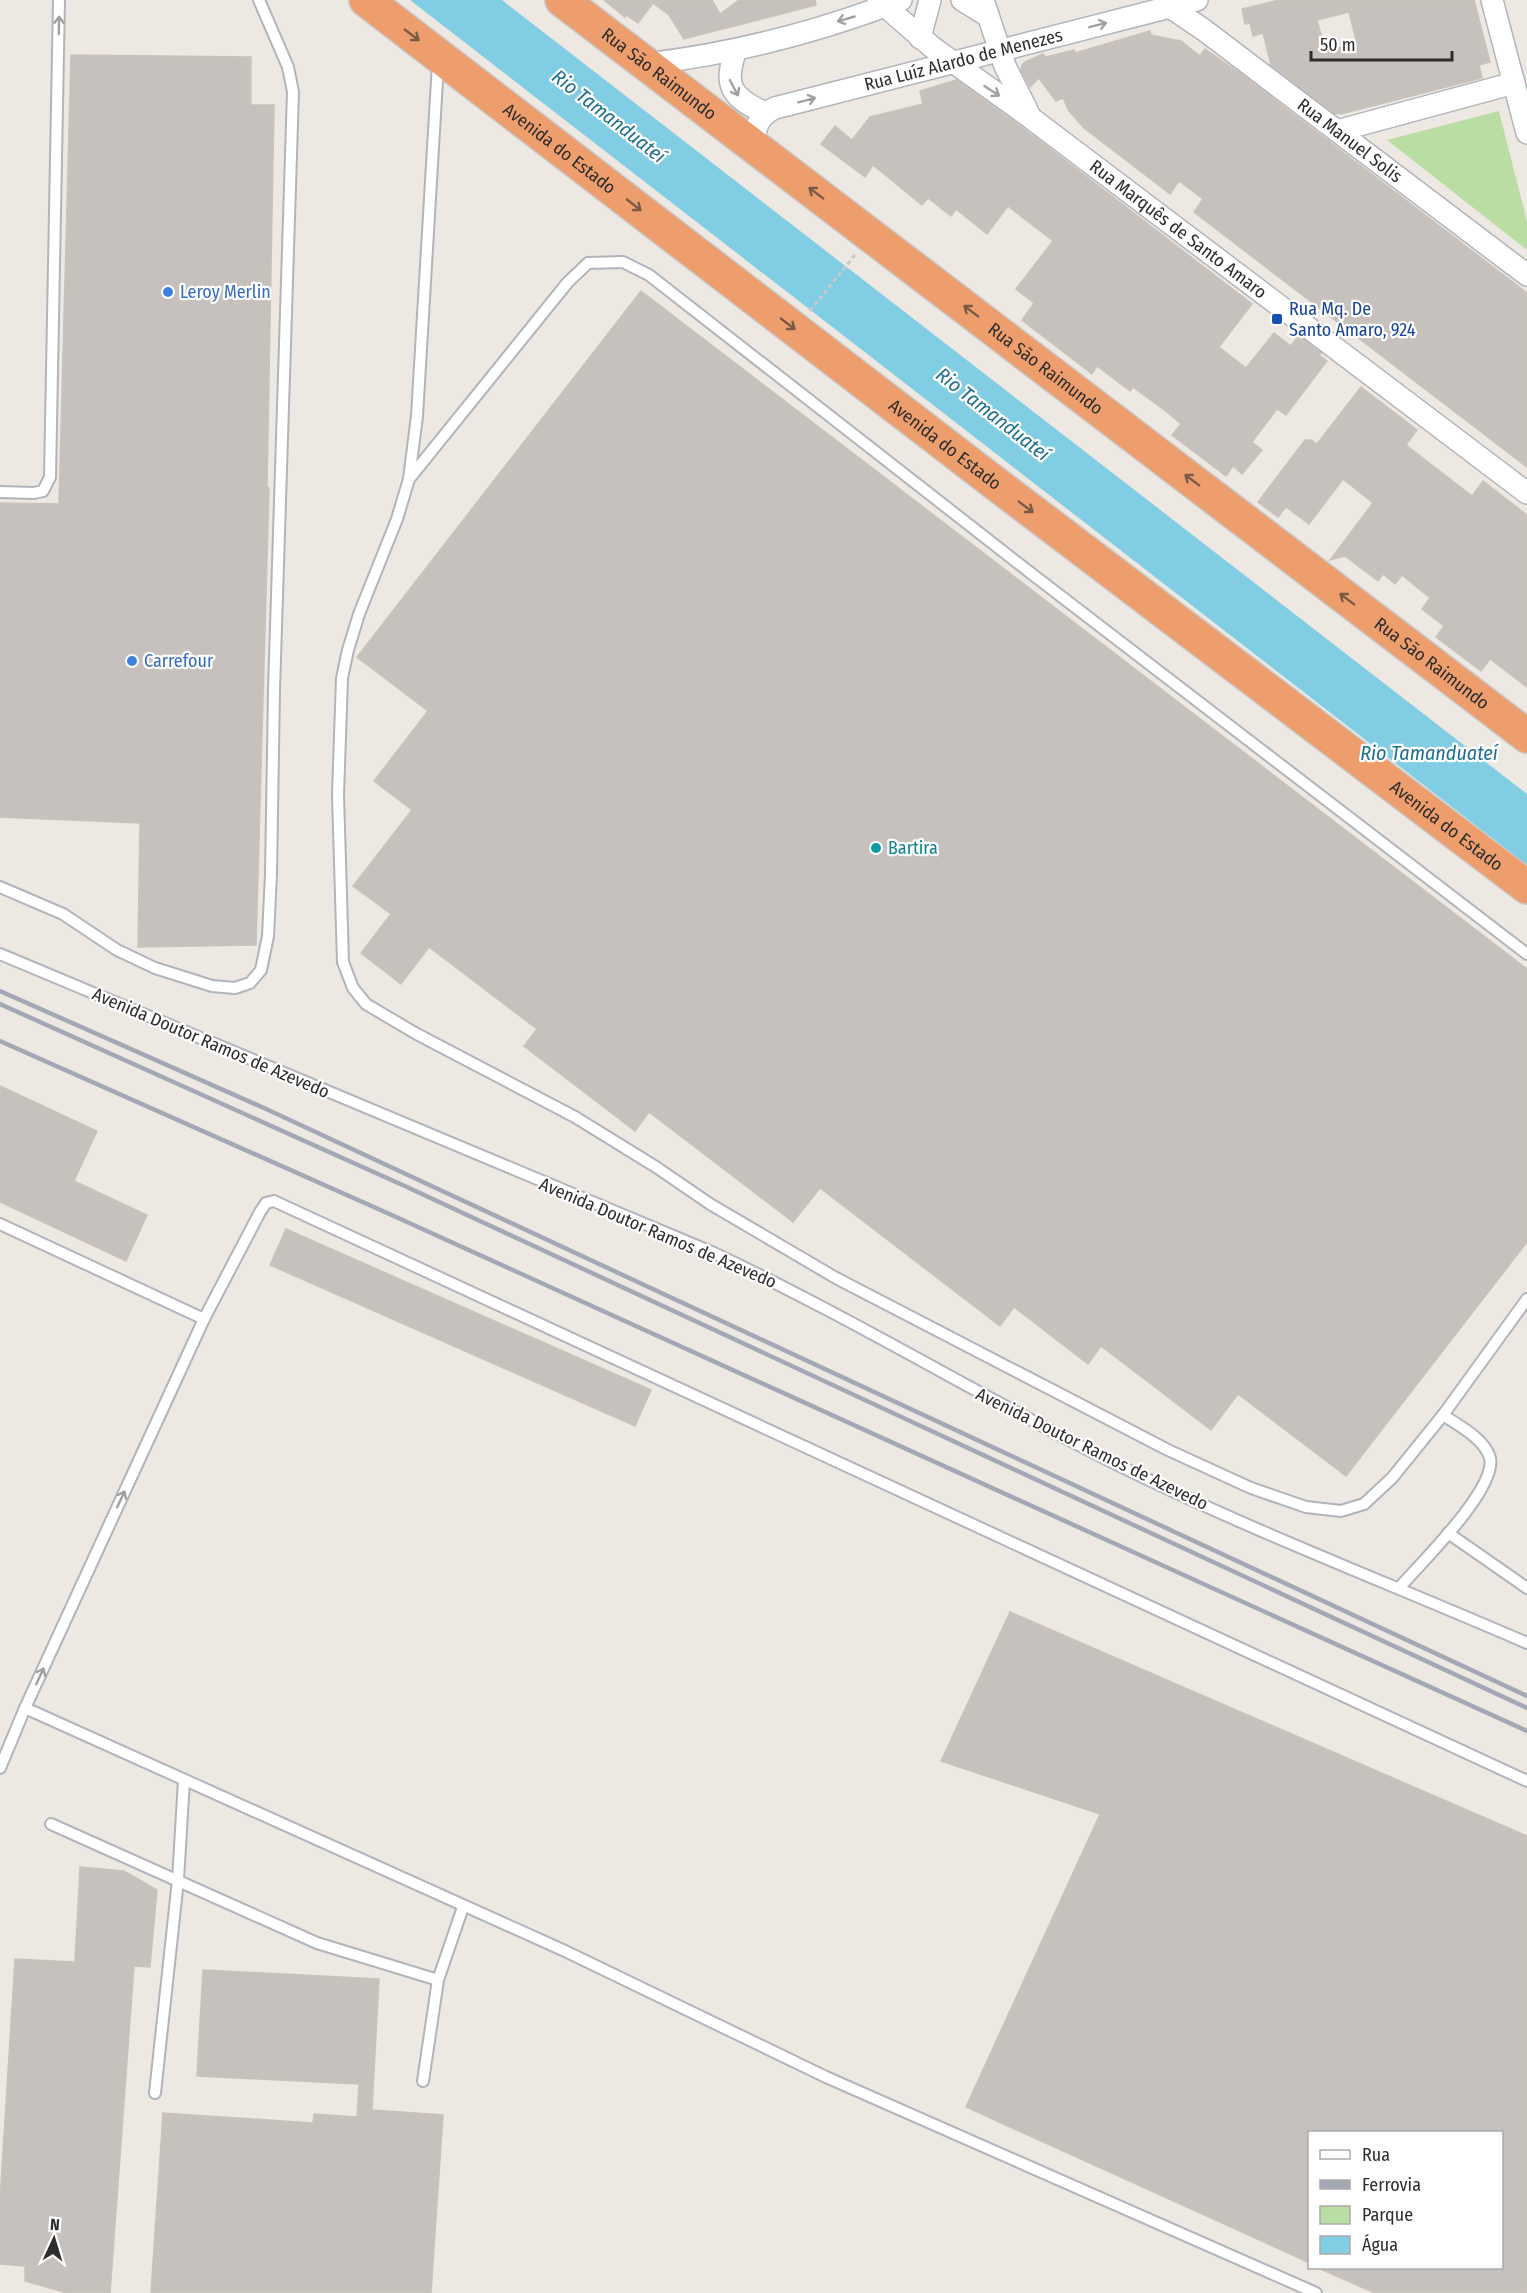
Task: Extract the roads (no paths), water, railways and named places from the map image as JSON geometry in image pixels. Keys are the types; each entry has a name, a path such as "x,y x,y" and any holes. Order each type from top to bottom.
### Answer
{"highway":[{"name":"Avenida do Estado","path":"366,0 985,476 1527,887"},
{"name":"Rua São Raimundo","path":"562,0 1527,736"}],"street":[{"path":"920,38 930,0"},
{"path":"962,0 985,8"},
{"name":"Rua Luíz Alardo de Menezes","path":"765,112 1197,0"},
{"path":"1492,0 1527,133"},
{"path":"645,64 736,50 888,2"},
{"name":"Rua Marquês de Santo Amaro","path":"888,2 920,38 1031,118 1527,493"},
{"name":"Rua Manuel Solis","path":"1170,7 1204,30 1527,275"},
{"name":"Rua Marquês de Santo Amaro","path":"985,8 999,51 1031,118"},
{"path":"736,50 729,69 729,80 736,95 747,104 765,112 758,121 753,145"},
{"path":"1337,131 1514,83"}],"lane":[{"path":"0,492 43,491 50,477 59,0"},
{"path":"0,887 63,914 117,950 155,968 212,986 235,988 250,983 261,970 268,936 271,874 274,678 293,92 288,67 259,0"},
{"path":"439,55 417,416 409,479 397,519 359,614 342,678 338,795 343,962 352,988 366,1004 415,1033 575,1117 656,1167 710,1204 836,1278 1168,1450 1251,1488 1306,1507 1341,1511 1364,1504 1392,1478 1443,1415 1527,1299"},
{"path":"409,479 568,282 588,263 623,262 649,276 735,341 1032,574 1527,954"},
{"name":"Avenida Doutor Ramos de Azevedo","path":"0,954 714,1253 763,1276 1020,1416 1157,1484 1310,1552 1527,1643"},
{"path":"0,1768 25,1708 204,1319 260,1212 266,1203 274,1202 1527,1781"},
{"path":"0,1224 204,1319"},
{"path":"1399,1588 1464,1515 1486,1481 1490,1458 1483,1444 1443,1415"},
{"path":"1448,1533 1527,1588"},
{"path":"25,1708 565,1951 826,2077 1316,2293"},
{"path":"155,2093 178,1880 184,1780"},
{"path":"51,1824 317,1943 438,1980"},
{"path":"423,2081 438,1980 463,1907"}],"water":[{"name":"Rio Tamanduateí","path":"410,0 502,0 1527,794 1527,865"}],"railway":[{"path":"0,991 264,1108 1527,1696"},
{"path":"0,1004 407,1187 1527,1708"},
{"path":"0,1041 385,1212 1527,1731"}],"place":[{"name":"Leroy Merlin","path":"168,292"},
{"name":"Rua Mq. De Santo Amaro, 924","path":"1277,319"},
{"name":"Carrefour","path":"132,661"},
{"name":"Bartira","path":"876,848"}]}
